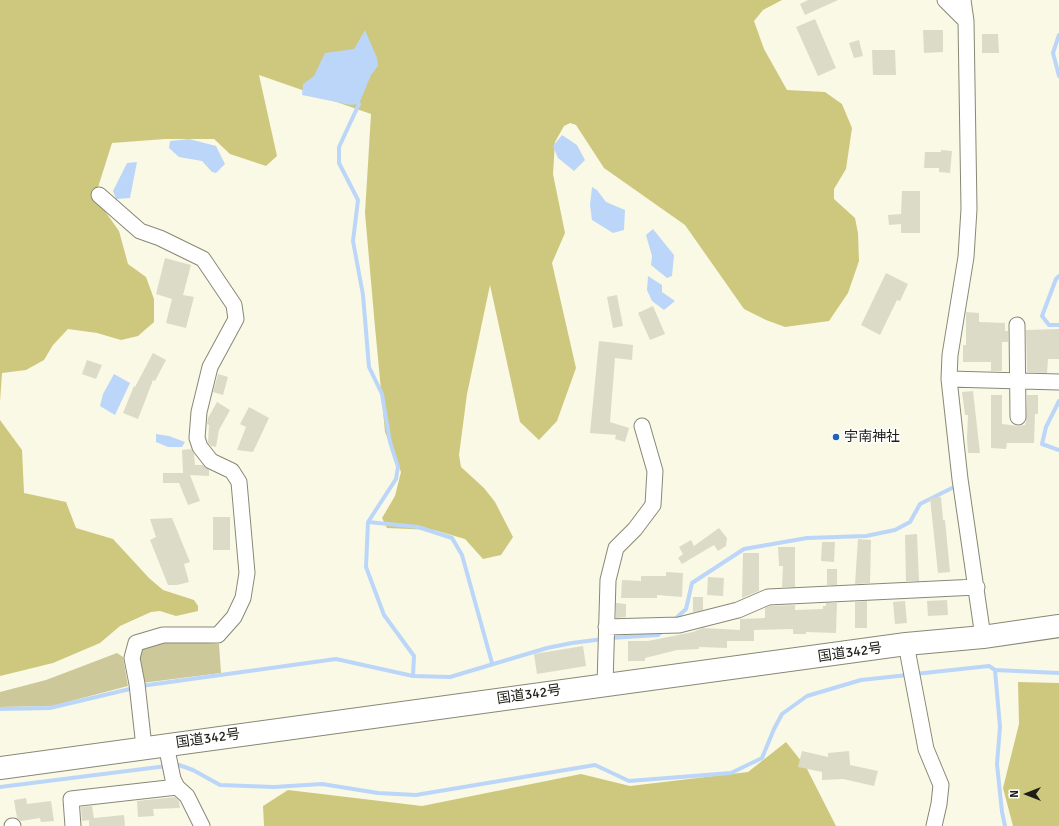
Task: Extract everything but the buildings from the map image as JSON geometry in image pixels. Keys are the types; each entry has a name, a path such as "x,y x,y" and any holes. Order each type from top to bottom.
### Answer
{"highway":[{"name":"国道342号","path":"0,768 144,747 906,644 983,637 1059,626"}],"street":[{"path":"945,0 952,10 966,21"},
{"path":"964,1 966,21 969,209 966,257 950,355 949,379 960,479 983,637"},
{"path":"99,195 140,231 160,238 202,259 234,305 236,319 210,367 199,412 197,438 200,447 211,461 232,471 239,482 247,573 243,598 234,617 218,634 163,635 136,643 132,658 137,684 144,747"},
{"path":"1017,325 1018,417"},
{"path":"949,379 1059,382"},
{"path":"605,685 608,580 616,548 635,528 653,504 655,471 642,426"},
{"path":"606,627 679,625 738,610 768,597 977,588"},
{"path":"906,644 926,749 941,785 939,804 934,826"},
{"path":"166,745 173,779 177,787 188,796 202,826"},
{"path":"73,826 71,799 177,787"}],"shaded area":[{"path":"0,0 782,0 763,10 754,21 764,49 787,90 825,92 842,104 852,128 846,169 834,189 834,199 855,218 858,233 859,261 848,293 829,321 785,327 766,320 744,309 685,225 604,168 576,125 570,123 564,126 555,142 553,174 565,233 552,263 576,368 557,421 539,440 520,422 490,285 467,394 459,455 461,467 484,488 495,502 513,537 501,555 483,559 465,539 434,530 387,528 382,518 395,496 401,472 385,432 365,213 371,114 259,75 277,156 266,166 230,154 214,139 165,139 112,143 95,197 119,231 128,264 146,277 154,299 154,322 138,336 121,340 97,333 68,329 53,345 44,360 26,370 2,373 0,402"},
{"path":"0,420 22,450 24,493 66,502 76,528 113,539 149,578 163,590 194,600 198,606 198,611 176,616 160,611 151,612 120,626 100,643 53,663 0,676"},
{"path":"162,639 219,644 221,673 142,683 136,668 140,647"},
{"path":"117,653 123,657 128,686 52,706 0,707 0,692 46,680"},
{"path":"1018,682 1059,683 1059,826 1013,826 1003,788 1019,724"},
{"path":"786,742 806,767 836,826 264,826 263,806 288,790 422,806 581,774 630,786 748,772"}],"water":[{"path":"365,30 377,58 378,66 371,75 359,104 351,105 302,95 303,84 314,76 325,53 354,49"},
{"path":"562,135 577,145 585,160 574,171 558,158 553,146"},
{"path":"189,139 216,146 225,164 216,173 212,172 202,161 179,157 169,148 170,141"},
{"path":"137,162 130,198 116,199 113,191 127,163"},
{"path":"592,187 597,190 606,202 625,210 624,230 613,233 592,220 590,205"},
{"path":"653,229 674,255 672,276 667,278 651,265 652,256 646,235"},
{"path":"648,276 662,285 662,292 675,301 664,310 652,301 647,290"},
{"path":"114,374 130,383 115,415 100,406 103,394"},
{"path":"156,434 169,436 185,442 182,447 168,447 156,442"}],"waterway":[{"path":"1059,35 1053,53 1059,76"},
{"path":"359,104 339,147 339,163 358,200 353,241 363,295 369,367 382,394 390,442 398,467 396,479 368,522 366,567 384,615 414,656 413,676"},
{"path":"1059,276 1056,279 1042,316 1049,325 1059,325"},
{"path":"1059,401 1046,427 1042,444 1059,450"},
{"path":"674,620 686,609 692,583 744,549 807,538 866,536 895,530 910,522 920,504 956,486"},
{"path":"368,522 418,527 452,538 462,555 492,663"},
{"path":"610,638 658,635 663,630"},
{"path":"141,686 336,659 413,676 450,677 547,648 603,639"},
{"path":"915,674 989,666 995,670 1059,673"},
{"path":"995,670 1000,727 997,764 1005,826"},
{"path":"174,765 179,765 193,770 220,785 274,787 322,784 378,793 416,795 595,765 629,781 731,773 762,758 782,714 807,696 861,680 908,675"},
{"path":"0,709 50,708 134,688"},
{"path":"0,787 167,766"}],"place":[{"name":"宇南神社","path":"836,437"}]}
